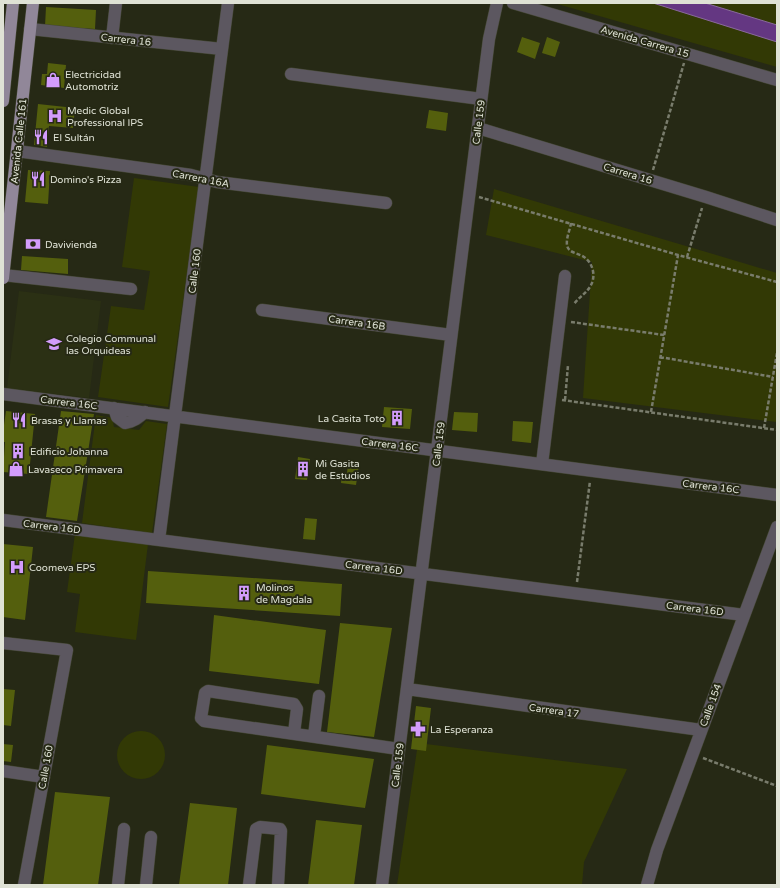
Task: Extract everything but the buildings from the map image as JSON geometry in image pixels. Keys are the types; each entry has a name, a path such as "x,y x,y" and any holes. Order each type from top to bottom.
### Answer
{"main road":[{"name":"Avenida Calle 161","path":"3,101 13,3"},
{"name":"Avenida Calle 161","path":"3,278 33,3"}],"street":[{"path":"112,38 116,3"},
{"name":"Calle 160","path":"159,540 228,3"},
{"name":"Calle 159","path":"382,885 481,99 489,39 497,3"},
{"name":"Avenida Carrera 15","path":"513,3 777,80"},
{"name":"Carrera 16","path":"30,29 222,49"},
{"path":"291,74 481,99"},
{"name":"Carrera 16","path":"478,128 706,196 777,220"},
{"name":"Carrera 16A","path":"17,151 191,174 217,182 386,204"},
{"path":"3,275 131,289"},
{"path":"542,464 565,276"},
{"name":"Carrera 16B","path":"262,310 452,335"},
{"name":"Carrera 16C","path":"3,394 777,495"},
{"name":"Carrera 16D","path":"3,520 744,615"},
{"name":"Calle 154","path":"647,885 657,850 777,527"},
{"name":"Calle 160","path":"3,643 66,650 24,885"},
{"name":"Carrera 17","path":"407,689 701,730"},
{"path":"294,733 297,709 294,704 208,691 205,693 201,718 204,722 294,733 399,749"},
{"path":"314,736 320,696"},
{"path":"3,771 44,777"},
{"path":"250,885 256,829 260,827 280,829 282,831 278,885"},
{"path":"118,885 124,829"},
{"path":"146,885 151,837"}],"path":[{"path":"650,180 684,63"},
{"path":"469,194 678,255 777,282"},
{"path":"687,257 706,196"},
{"path":"651,412 678,255"},
{"path":"572,322 664,335"},
{"path":"764,428 777,353"},
{"path":"660,357 773,377"},
{"path":"550,398 777,430"},
{"path":"576,593 591,471"},
{"path":"692,754 777,786"}],"shaded area":[{"path":"554,3 777,3 777,67"},
{"path":"653,3 705,3 777,25 777,42"},
{"path":"134,178 199,187 168,407 98,397 111,306 144,310 150,271 122,267"},
{"path":"494,189 777,273 777,422 583,398 592,262 486,235"},
{"name":"Colegio Communal las Orquideas","path":"19,291 101,301 89,398 7,388"},
{"path":"96,415 112,418 114,427 139,430 146,421 167,424 152,533 82,523"},
{"path":"75,534 148,544 136,640 75,632 80,594 67,592"},
{"path":"141,731 150,733 158,738 163,746 165,755 163,764 158,772 150,777 141,779 132,777 124,772 119,764 117,755 119,746 124,738 132,733"},
{"path":"418,743 627,769 584,862 582,885 397,885"}],"place":[{"name":"Electricidad Automotriz","path":"53,80"},
{"name":"Medic Global Professional IPS","path":"55,116"},
{"name":"El Sultán","path":"41,137"},
{"name":"Domino's Pizza","path":"38,179"},
{"name":"Davivienda","path":"33,244"},
{"name":"Colegio Communal las Orquideas","path":"54,344"},
{"name":"La Casita Toto","path":"397,418"},
{"name":"Brasas y Llamas","path":"19,420"},
{"name":"Edificio Johanna","path":"18,451"},
{"name":"Lavaseco Primavera","path":"16,469"},
{"name":"Mi Gasita de Estudios","path":"303,469"},
{"name":"Coomeva EPS","path":"17,567"},
{"name":"Molinos de Magdala","path":"244,593"},
{"name":"La Esperanza","path":"418,729"}]}
